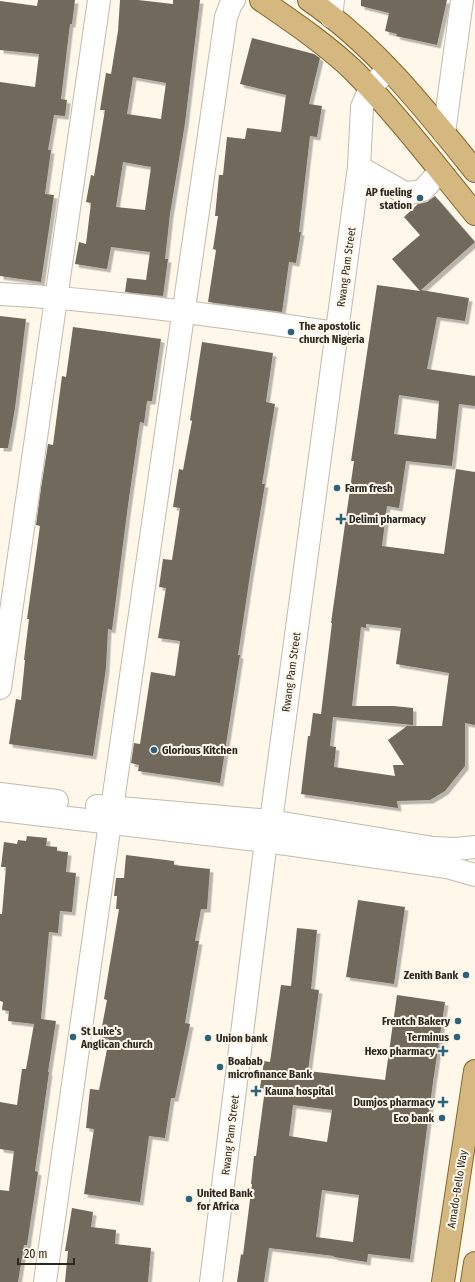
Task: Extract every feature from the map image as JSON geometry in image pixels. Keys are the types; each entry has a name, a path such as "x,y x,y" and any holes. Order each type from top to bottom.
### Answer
{"main road":[{"path":"261,0 317,39 354,71 384,103 475,214"},
{"path":"309,0 332,8 342,25 406,88 475,172"},
{"name":"Amado-Bello Way","path":"443,1282 475,1071"},
{"path":"472,1282 475,1263"}],"street":[{"path":"0,688 99,0"},
{"path":"45,1282 226,17 234,0"},
{"path":"444,133 462,0"},
{"name":"Rwang Pam Street","path":"211,1282 269,831 359,167 362,107 370,88 388,69"},
{"path":"359,167 405,193 424,190 440,171"},
{"path":"0,294 56,297 183,312 337,333"},
{"path":"0,794 111,816"},
{"path":"0,810 111,816 433,848 456,849 475,846"},
{"path":"269,831 447,867 475,875"}],"building":[{"path":"38,0 75,0 72,24 70,24 61,99 67,100 65,116 54,115 48,150 51,150 45,194 54,195 41,282 0,276 0,82 35,87 39,54 0,50 0,1 37,6"},
{"path":"120,0 138,0 173,4 173,0 200,0 185,123 170,214 165,259 168,259 163,296 125,292 127,278 146,280 150,252 111,247 107,269 75,264 79,242 86,244 91,203 86,202 91,175 94,176 105,110 100,110 106,73 111,74 118,31","holes":["133,77 166,83 161,119 127,114","123,162 151,167 145,210 116,207"]},
{"path":"361,0 447,0 437,45 396,36 397,34 385,31 389,13 361,6"},
{"path":"252,38 314,54 320,58 309,104 322,106 317,137 310,136 299,232 301,232 296,263 289,262 282,312 208,302 216,250 213,249 218,216 215,216 219,175 223,175 227,137 245,139 247,128 281,132 286,95 240,84"},
{"path":"435,196 475,242 421,290 469,298 465,321 437,317 427,369 475,376 475,406 459,404 452,466 406,461 399,508 387,506 382,546 444,554 456,469 475,472 475,725 465,723 465,766 445,791 430,800 397,801 398,808 301,794 308,736 310,736 313,713 321,714 331,623 354,461 351,461 377,285 420,291 392,259 420,235 404,217 418,204 427,202","holes":["399,395 439,401 436,439 394,434","366,624 401,628 396,664 449,673 442,726 407,726 388,740 404,765 393,765 395,776 334,767 336,747 330,746 333,717 413,725 413,708 394,706 352,706 361,627 366,628"]},
{"path":"0,316 26,319 15,408 8,448 0,448"},
{"path":"73,327 161,339 152,401 147,401 144,423 140,422 112,630 108,629 106,668 93,756 9,744 16,699 21,700 29,619 27,619 40,526 36,525 41,488 48,444 53,445 62,376 66,377"},
{"path":"202,342 273,353 266,402 275,404 262,484 265,484 250,575 238,655 240,655 220,783 138,771 139,765 131,763 134,743 140,744 151,672 175,676 180,641 158,638 166,588 159,587 163,559 172,560 180,508 173,507 179,469 183,470 192,421 190,420"},
{"path":"27,836 47,838 46,846 57,847 57,851 68,852 66,872 76,873 72,912 60,911 58,933 49,932 41,1019 56,1021 35,1171 38,1172 27,1245 24,1245 18,1282 0,1282 0,1190 9,1191 14,1151 0,1149 0,1102 17,1105 22,1069 26,1069 34,1024 8,1021 9,1011 2,1010 3,1002 0,1001 0,914 2,914 6,867 1,867 4,842 17,844 18,840 26,841"},
{"path":"126,855 174,861 174,865 210,869 207,909 201,909 195,941 199,941 185,1023 190,1024 175,1098 171,1098 165,1138 149,1136 140,1202 84,1194 94,1129 86,1128 90,1089 99,1090 109,1039 100,1037 107,1000 104,999 119,909 116,909 117,896 114,896 116,878 124,878"},
{"path":"358,900 405,907 394,984 346,977"},
{"path":"297,928 317,930 311,989 319,990 308,1071 385,1080 397,995 445,1002 410,1259 368,1254 367,1262 334,1256 269,1248 264,1282 237,1282 241,1254 243,1255 254,1156 256,1156 265,1089 260,1088 264,1061 270,1062 281,985 291,986","holes":["293,1105 332,1110 327,1142 289,1136","322,1190 359,1195 353,1242 316,1237"]},
{"path":"72,1208 93,1212 91,1227 116,1230 115,1244 151,1248 148,1282 65,1282 68,1251 65,1251"}],"place":[{"name":"AP fueling station","path":"420,198"},
{"name":"The apostolic church Nigeria","path":"291,332"},
{"name":"Farm fresh","path":"337,488"},
{"name":"Delimi pharmacy","path":"341,519"},
{"name":"Glorious Kitchen","path":"154,750"},
{"name":"Zenith Bank","path":"466,975"},
{"name":"Frentch Bakery","path":"458,1021"},
{"name":"St Luke's Anglican church","path":"73,1037"},
{"name":"Terminus","path":"457,1037"},
{"name":"Union bank","path":"208,1038"},
{"name":"Hexo pharmacy","path":"443,1051"},
{"name":"Boabab microfinance Bank","path":"220,1067"},
{"name":"Kauna hospital","path":"256,1091"},
{"name":"Dumjos pharmacy","path":"443,1102"},
{"name":"Eco bank","path":"442,1118"},
{"name":"United Bank for Africa","path":"189,1199"}]}
